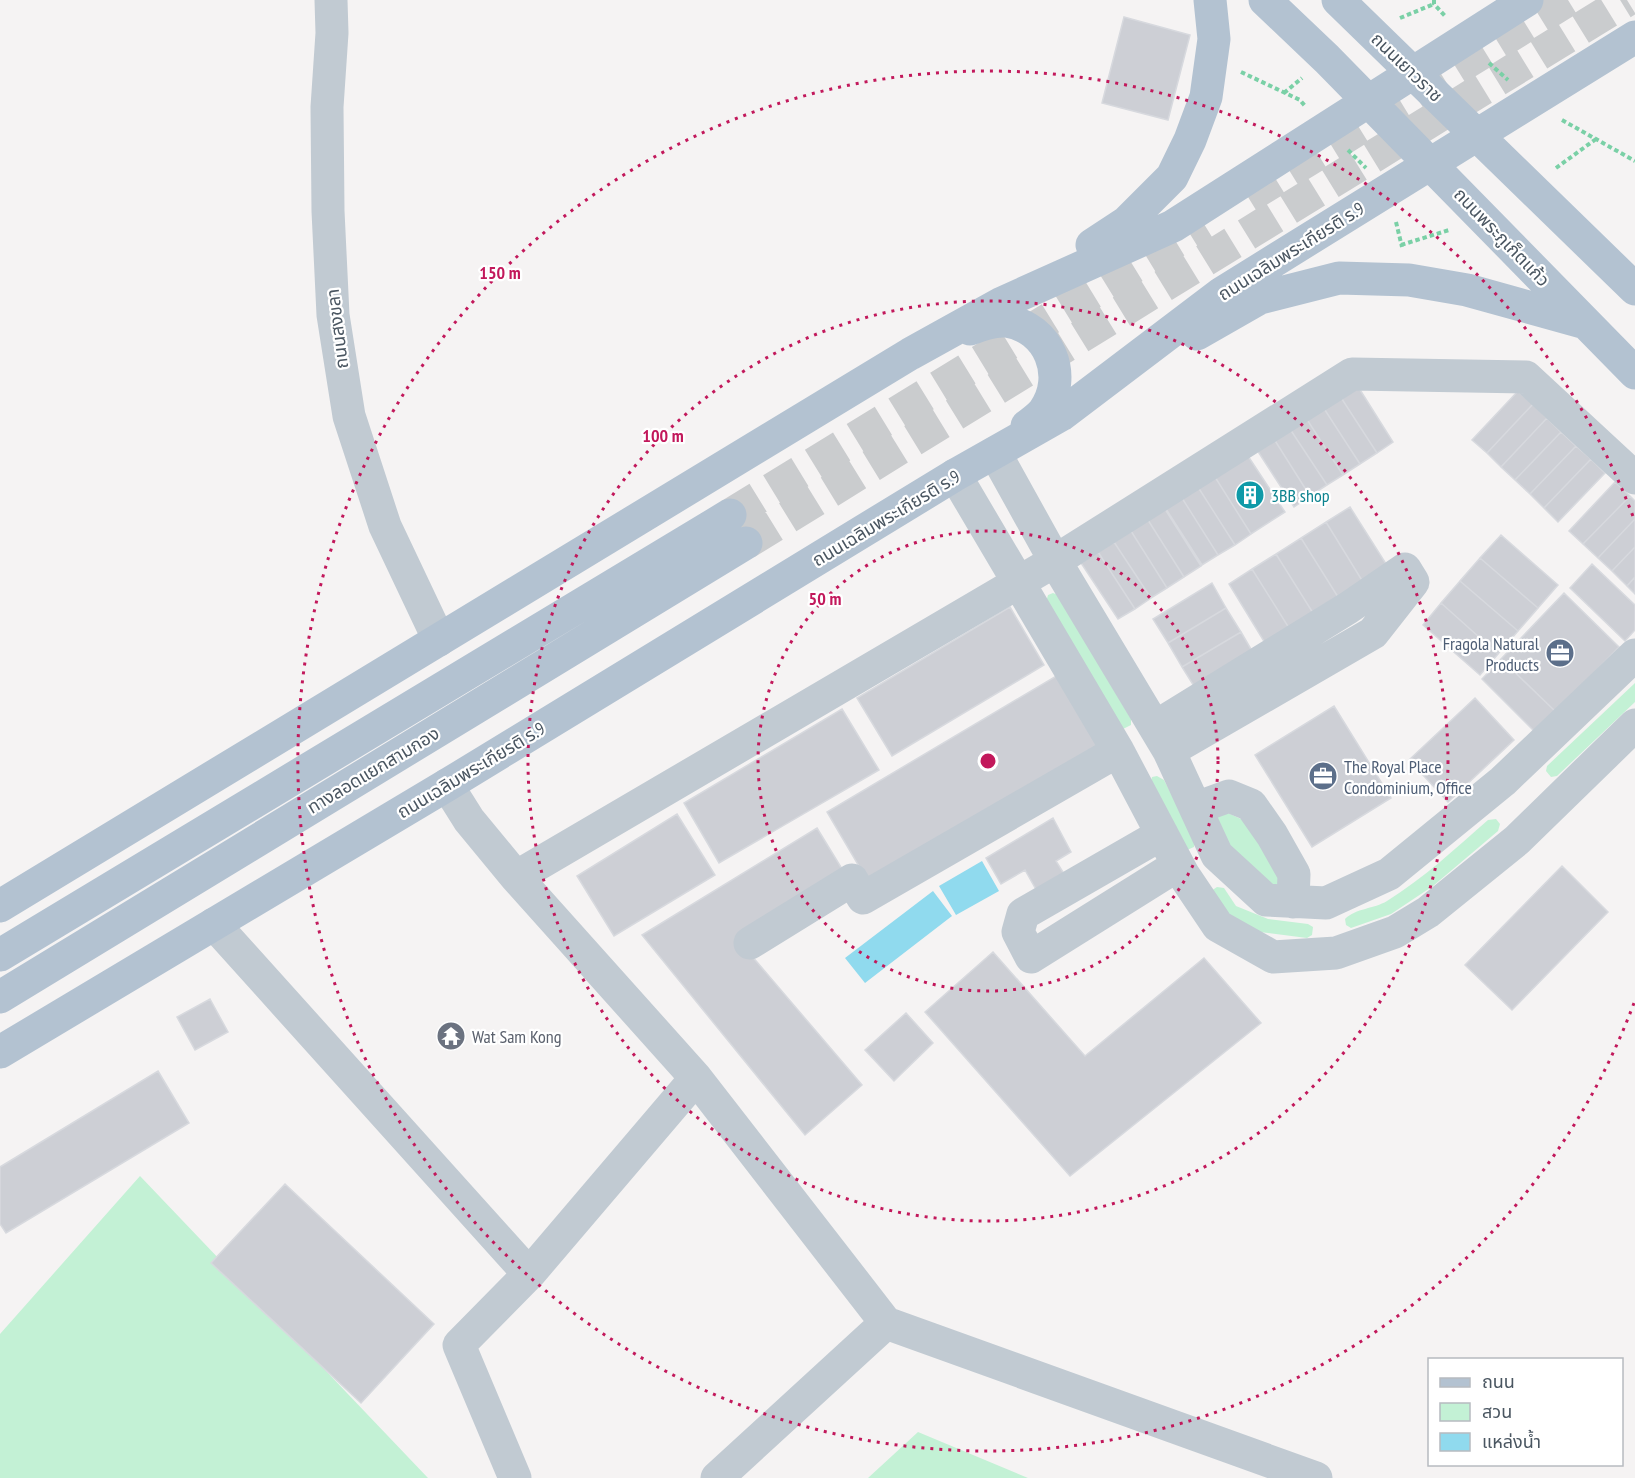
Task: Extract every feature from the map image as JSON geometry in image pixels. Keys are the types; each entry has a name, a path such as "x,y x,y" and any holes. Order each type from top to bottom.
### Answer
{"main road":[{"path":"0,906 910,354 1002,303 1127,222 1172,177 1190,140 1206,97 1214,39 1210,0"},
{"path":"1265,0 1369,101"},
{"name":"ถนนเยาวราช","path":"1338,0 1475,135"},
{"path":"1002,303 1173,226 1527,0"},
{"name":"ถนนเฉลิมพระเกียรติ ร.9","path":"0,1052 447,785 955,475 1060,415 1222,293 1635,37"},
{"name":"ถนนพระภูเก็ตแก้ว","path":"1369,101 1635,373"},
{"path":"1475,135 1635,290"},
{"path":"1060,415 1260,298 1339,278 1409,280 1467,290 1586,323"},
{"path":"910,354 988,322 1005,321 1022,325 1036,334 1047,346 1054,363 1056,380 1052,397 1043,412 995,453"},
{"name":"ทางลอดแยกสามกอง","path":"0,955 730,515"},
{"name":"ทางลอดแยกสามกอง","path":"0,997 746,543"}],"street":[{"name":"ถนนสงขลา","path":"331,0 332,33 327,107 328,222 333,315 349,416 385,526 439,640"},
{"path":"516,877 1018,584 1352,374 1526,377 1635,478"},
{"path":"995,453 1055,561 1162,739 1217,855 1266,900 1326,903 1389,874 1503,781 1635,655"},
{"path":"955,475 1121,756 1181,870 1218,926 1273,957 1336,953 1395,932 1428,912 1517,840 1635,725"},
{"path":"750,943 852,880 863,898 1121,756 1162,739 1373,633 1413,582 1405,569 1162,739"},
{"path":"1503,781 1538,820"},
{"path":"447,785 469,819 516,877 696,1078 886,1323 1316,1478"},
{"path":"1196,808 1229,796 1251,805 1272,835 1294,874 1293,902"},
{"path":"1162,834 1023,914 1018,932 1031,957 1181,870 1217,855"},
{"path":"1326,903 1336,953"},
{"path":"214,924 529,1274"},
{"path":"515,1478 459,1345 529,1274 696,1078"},
{"path":"717,1478 886,1323"}],"green space":[{"path":"1053,593 1058,595 1131,719 1131,725 1123,729 1046,602 1048,595"},
{"path":"1635,683 1635,702 1557,776 1551,777 1546,771 1547,766"},
{"path":"1157,776 1164,780 1195,841 1194,847 1187,850 1150,785 1152,777"},
{"path":"1219,809 1252,824 1285,882 1278,891 1227,845 1213,820"},
{"path":"1496,819 1500,824 1498,831 1433,886 1391,914 1351,928 1346,925 1345,919 1349,915 1382,904 1401,892 1488,820"},
{"path":"1217,887 1224,888 1236,906 1268,919 1308,924 1313,927 1312,935 1307,938 1260,932 1225,916 1211,891"},
{"path":"140,1176 428,1478 0,1478 0,1334"},
{"path":"918,1432 1028,1478 868,1478"}],"water":[{"path":"982,861 999,891 956,915 939,886"},
{"path":"933,891 952,916 865,983 845,958"}],"building":[{"path":"1124,17 1190,35 1168,120 1102,103"},
{"path":"1357,385 1393,442 1377,453 1340,396"},
{"path":"1518,391 1533,404 1487,453 1472,440"},
{"path":"1340,396 1377,453 1360,464 1323,407"},
{"path":"1533,404 1547,418 1501,467 1487,453"},
{"path":"1323,407 1360,464 1343,475 1306,418"},
{"path":"1306,418 1343,475 1327,485 1290,429"},
{"path":"1547,418 1561,432 1515,480 1501,467"},
{"path":"1290,429 1327,485 1310,496 1274,439"},
{"path":"1561,432 1576,446 1530,494 1515,480"},
{"path":"1274,439 1310,496 1294,507 1257,450"},
{"path":"1576,446 1591,459 1544,508 1530,494"},
{"name":"3BB shop","path":"1248,456 1285,512 1251,534 1215,477"},
{"path":"1591,459 1605,473 1558,522 1544,508"},
{"path":"1215,477 1251,534 1235,545 1198,487"},
{"path":"1615,482 1630,496 1583,544 1569,531"},
{"path":"1198,487 1235,545 1218,555 1182,498"},
{"path":"1630,496 1635,501 1635,519 1598,558 1583,544"},
{"path":"1182,498 1218,555 1202,565 1166,509"},
{"path":"1350,507 1388,567 1363,582 1326,522"},
{"path":"1165,509 1201,566 1184,577 1148,520"},
{"path":"1635,519 1635,547 1612,571 1598,558"},
{"path":"1148,520 1184,577 1167,588 1131,531"},
{"path":"1326,522 1363,582 1338,597 1301,538"},
{"path":"1131,531 1167,588 1151,598 1114,542"},
{"path":"1501,535 1558,585 1538,608 1480,558"},
{"path":"1301,538 1338,597 1313,613 1276,554"},
{"path":"1114,542 1151,598 1135,609 1098,552"},
{"path":"1635,547 1635,577 1627,586 1612,571"},
{"path":"1098,552 1135,609 1118,619 1081,563"},
{"path":"1276,554 1313,613 1289,628 1252,569"},
{"path":"1480,558 1538,608 1518,631 1460,581"},
{"path":"1592,564 1635,605 1635,630 1625,641 1570,588"},
{"path":"1252,569 1289,628 1265,643 1229,584"},
{"path":"1635,577 1635,594 1627,586"},
{"path":"1460,581 1518,631 1498,654 1441,603"},
{"path":"1212,583 1226,608 1168,643 1153,619"},
{"name":"Fragola Natural Products","path":"1564,593 1619,647 1556,712 1501,659"},
{"path":"1441,603 1498,654 1480,675 1423,625"},
{"path":"1010,607 1044,665 892,756 857,698"},
{"path":"1226,608 1241,632 1182,667 1168,643"},
{"path":"1241,632 1255,656 1197,691 1182,667"},
{"path":"1501,659 1556,712 1536,733 1482,679"},
{"path":"1058,675 1101,749 870,885 827,812"},
{"path":"1475,698 1514,740 1448,802 1409,760"},
{"name":"The Royal Place Condominium, Office","path":"1334,706 1391,798 1312,847 1255,755"},
{"path":"842,709 879,770 719,863 684,803"},
{"path":"677,814 715,875 614,936 577,876"},
{"path":"1053,818 1071,852 1056,861 1066,877 1038,893 1025,870 1001,884 986,858"},
{"path":"817,828 847,877 739,941 862,1085 805,1135 642,935"},
{"path":"1562,866 1608,912 1512,1010 1465,965"},
{"path":"993,952 1085,1056 1204,958 1261,1023 1070,1176 925,1012"},
{"path":"210,999 228,1032 195,1050 177,1017"},
{"path":"906,1013 933,1043 894,1081 865,1050"},
{"path":"158,1071 189,1123 6,1233 0,1224 0,1167"},
{"path":"285,1184 434,1324 361,1403 211,1263"}],"tunnel":[{"path":"1248,197 1568,0"},
{"path":"746,543 1627,0"},
{"path":"730,515 1204,224"}],"place":[{"name":"3BB shop","path":"1250,495"},
{"name":"Fragola Natural Products","path":"1560,653"},
{"name":"The Royal Place Condominium, Office","path":"1323,776"},
{"name":"Wat Sam Kong","path":"451,1036"}]}
